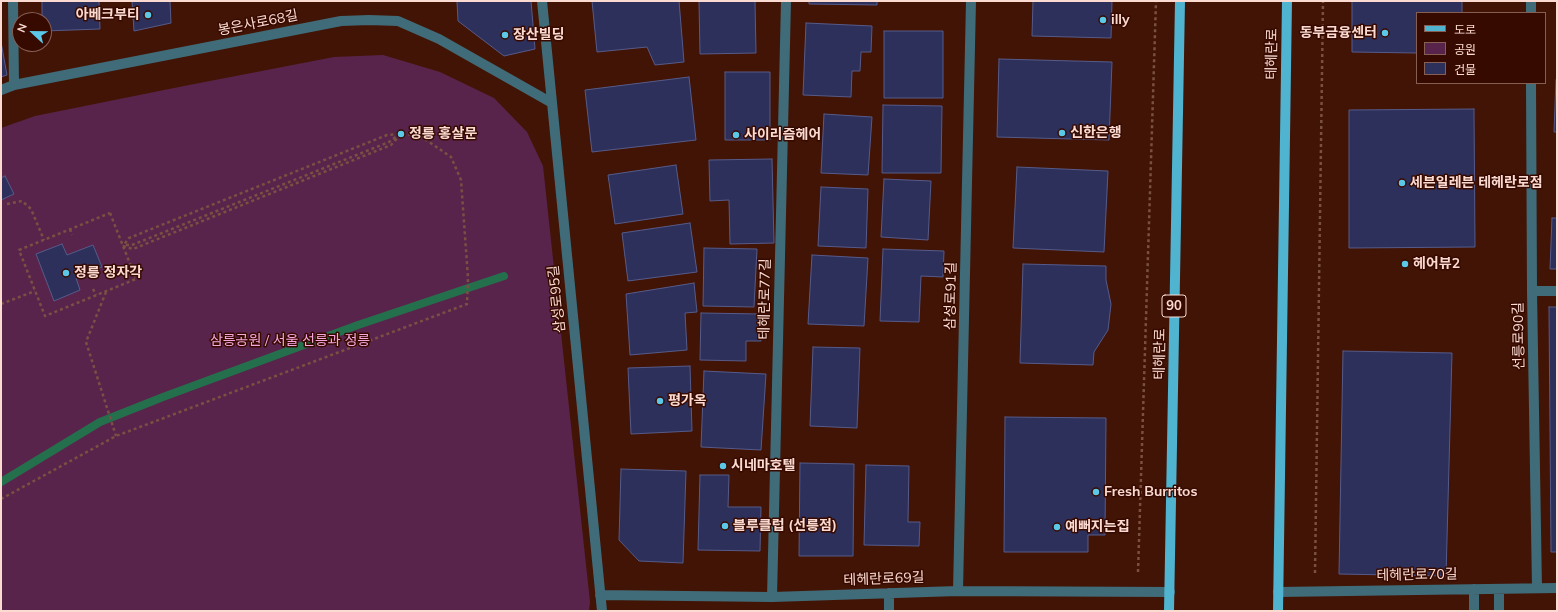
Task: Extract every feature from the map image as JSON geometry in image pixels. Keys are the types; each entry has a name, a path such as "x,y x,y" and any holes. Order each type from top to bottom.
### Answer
{"main road":[{"name":"테헤란로","path":"1169,611 1180,1"},
{"name":"테헤란로","path":"1278,611 1287,1"}],"street":[{"path":"13,1 14,85"},
{"name":"삼성로95길","path":"542,1 602,611"},
{"name":"테헤란로77길","path":"772,597 786,1"},
{"name":"삼성로91길","path":"958,591 971,1"},
{"path":"1531,1 1531,12"},
{"name":"봉은사로68길","path":"1,90 14,85 341,21 369,20 398,21 439,39 552,103"},
{"name":"선릉로90길","path":"1531,84 1532,291 1537,588"},
{"path":"1532,291 1557,291"},
{"path":"1499,588 1499,611"},
{"name":"테헤란로70길","path":"1278,592 1557,588"},
{"path":"1474,589 1474,611"},
{"name":"테헤란로69길","path":"600,595 772,597 958,591 1170,592"},
{"path":"889,593 889,611"}],"path":[{"path":"1138,592 1156,1"},
{"path":"1314,591 1323,1"},
{"path":"123,246 132,245 382,145 401,134"},
{"path":"1,498 116,436 467,304 468,278 461,180 451,157 419,135 386,135 129,238 123,246"},
{"path":"8,204 22,201 31,209 44,240"},
{"path":"110,213 136,279 45,316 19,250 70,229 110,213"},
{"path":"70,229 72,235"},
{"path":"93,289 96,295"},
{"path":"1,304 35,291"},
{"path":"106,291 86,342 116,436"}],"green space":[{"name":"삼릉공원 / 서울 선릉과 정릉","path":"383,55 440,72 494,98 527,132 543,166 590,602 589,611 1,611 1,128 35,116 334,57"}],"building":[{"path":"42,1 99,1 100,29 52,31 52,12 42,12"},
{"path":"132,1 170,1 171,23 134,31"},
{"name":"장산빌딩","path":"457,1 531,1 535,49 504,56 458,21"},
{"path":"592,1 679,1 684,62 655,65 647,47 597,52"},
{"path":"699,1 755,1 756,53 700,54"},
{"path":"809,1 877,1 877,5 809,4"},
{"path":"1033,1 1112,1 1111,38 1032,36"},
{"name":"동부금융센터","path":"1352,1 1462,1 1462,12 1416,12 1416,53 1352,52"},
{"path":"806,23 872,26 871,52 861,52 860,71 852,71 851,97 803,95"},
{"path":"884,31 943,31 943,98 884,98"},
{"path":"1,42 7,75 1,77"},
{"path":"999,59 1112,62 1109,140 997,137"},
{"path":"725,72 770,72 770,140 725,140"},
{"path":"689,77 696,140 592,152 585,90"},
{"path":"1556,80 1557,132 1554,132"},
{"path":"883,105 942,106 941,173 882,173"},
{"path":"1474,109 1475,247 1349,248 1349,110"},
{"path":"824,114 872,117 868,175 821,173"},
{"path":"772,159 774,243 730,244 729,200 710,201 709,160"},
{"path":"676,165 683,214 615,224 608,175"},
{"path":"1017,167 1108,171 1104,252 1013,248"},
{"path":"5,176 14,194 1,200 1,178"},
{"path":"884,179 931,181 928,240 881,237"},
{"path":"821,187 868,189 866,248 818,246"},
{"path":"1552,218 1557,218 1557,269 1550,269"},
{"path":"690,223 697,272 628,281 622,233"},
{"name":"정릉 정자각","path":"62,244 67,255 93,245 102,267 76,278 80,290 54,301 36,254"},
{"path":"704,248 757,249 754,307 703,306"},
{"path":"883,249 944,251 943,277 921,276 919,322 880,321"},
{"path":"812,255 868,258 864,326 808,324"},
{"path":"1023,264 1106,266 1106,280 1111,304 1108,330 1094,352 1093,365 1020,363"},
{"path":"694,283 697,312 685,313 687,350 630,355 626,294"},
{"path":"1549,307 1557,307 1557,552 1551,552"},
{"path":"701,313 762,314 761,341 746,341 746,361 700,360"},
{"path":"813,347 860,348 857,428 810,426"},
{"path":"1343,351 1452,353 1446,576 1339,574"},
{"path":"690,366 692,431 631,434 628,368"},
{"path":"704,371 766,374 761,450 701,447"},
{"path":"1005,417 1106,418 1105,535 1088,535 1088,552 1004,552"},
{"path":"800,463 854,464 853,556 799,556"},
{"path":"866,465 909,466 908,522 920,522 919,546 864,545"},
{"path":"621,469 686,471 683,563 639,561 619,540"},
{"path":"700,475 729,475 728,507 761,507 760,551 698,550"}],"waterway":[{"path":"1,482 100,422 163,397 358,325 504,276"}],"place":[{"name":"아베크부티","path":"148,15"},
{"name":"illy","path":"1103,20"},
{"name":"동부금융센터","path":"1385,33"},
{"name":"장산빌딩","path":"505,35"},
{"name":"신한은행","path":"1062,133"},
{"name":"정릉 홍살문","path":"401,134"},
{"name":"사이리즘헤어","path":"736,135"},
{"name":"세븐일레븐 테헤란로점","path":"1402,183"},
{"name":"헤어뷰2","path":"1405,264"},
{"name":"정릉 정자각","path":"66,273"},
{"name":"평가옥","path":"660,401"},
{"name":"시네마호텔","path":"723,466"},
{"name":"Fresh Burritos","path":"1096,492"},
{"name":"블루클럽 (선릉점)","path":"725,526"},
{"name":"예뻐지는집","path":"1057,527"}]}
